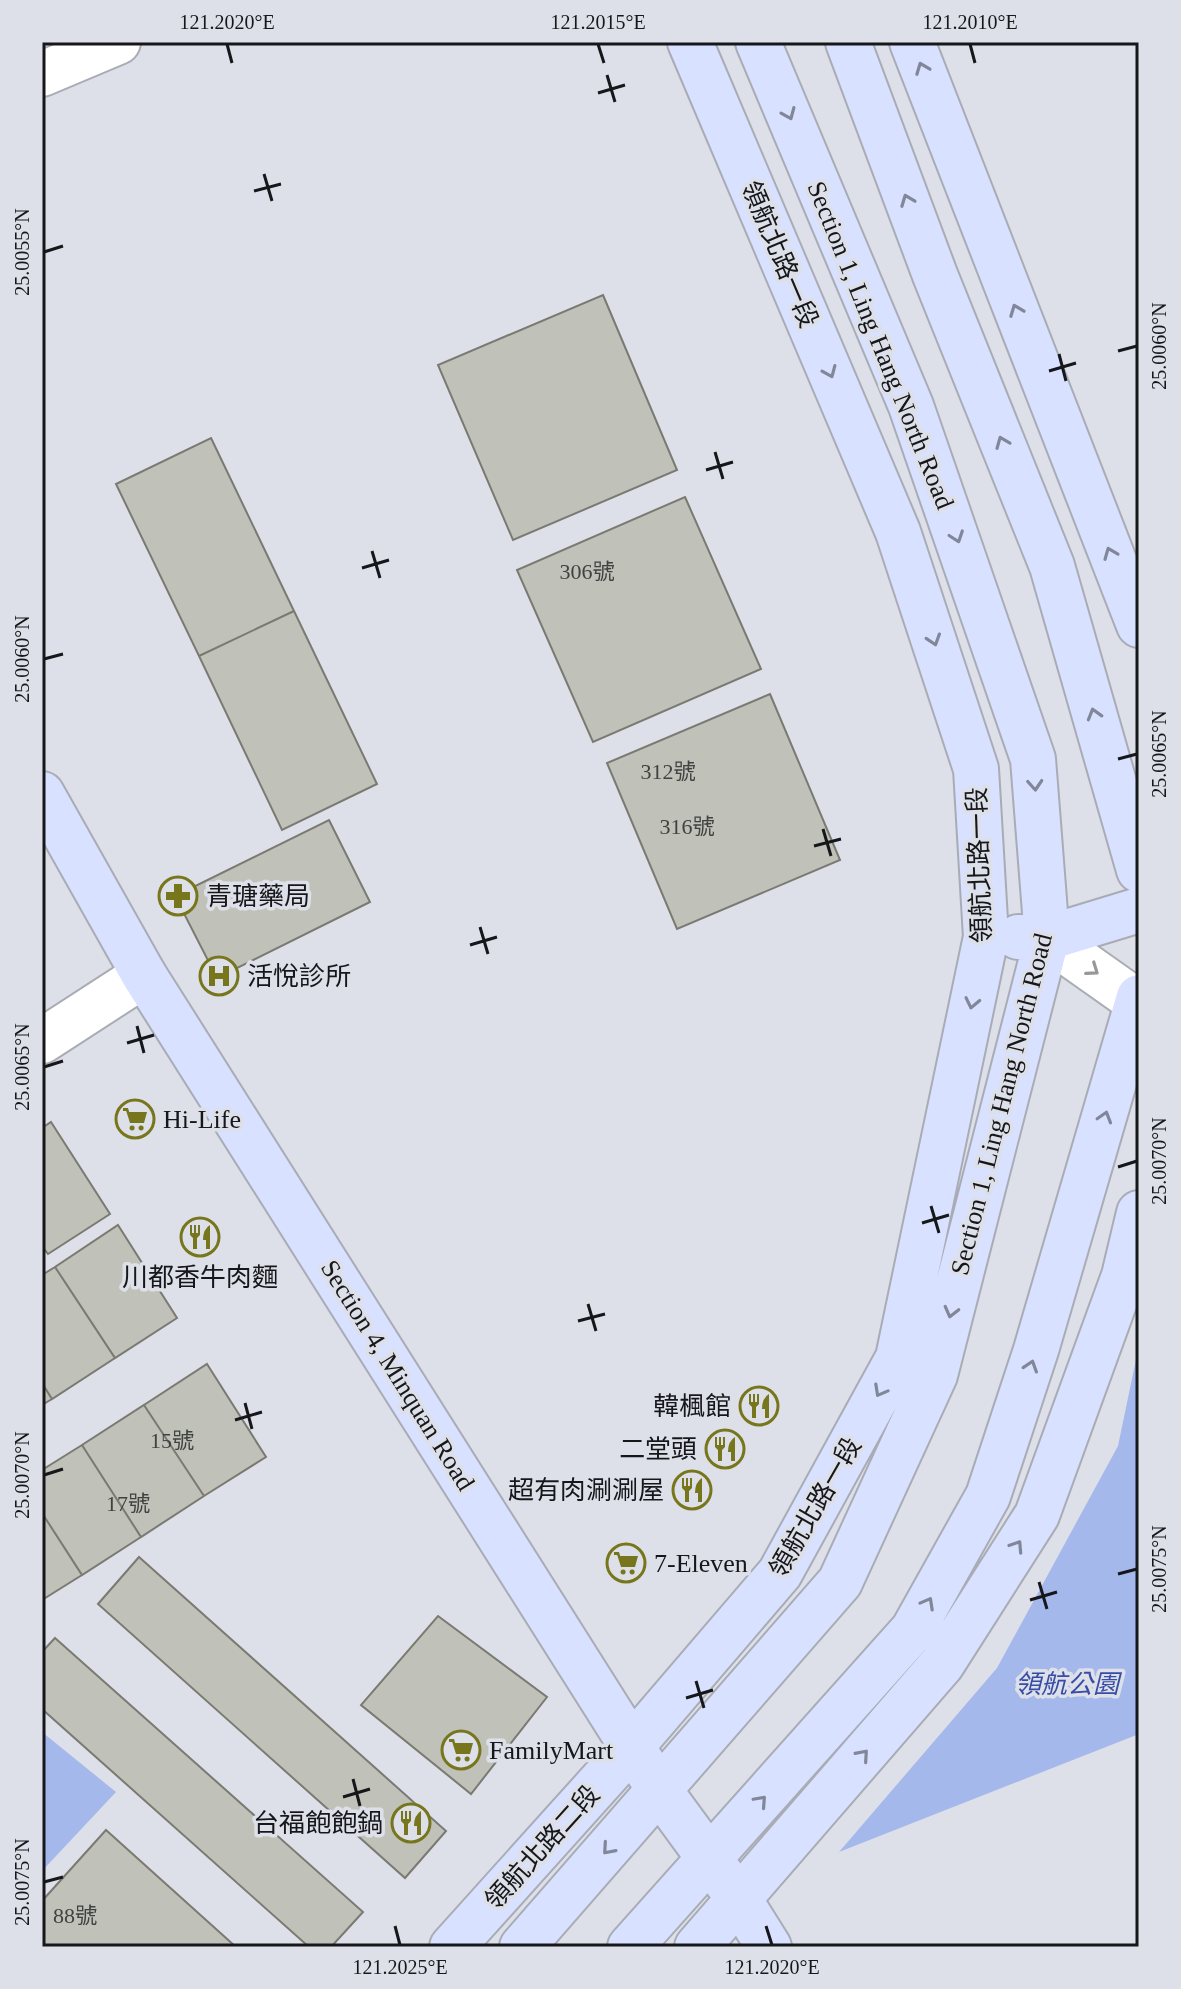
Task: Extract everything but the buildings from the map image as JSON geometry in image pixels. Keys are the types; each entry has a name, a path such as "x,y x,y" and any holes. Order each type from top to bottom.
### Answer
{"street":[{"path":"42,74 118,42"},
{"name":"領航北路一段","path":"632,1746 780,1573 898,1358 986,937 976,769 972,755 898,532 690,42"},
{"name":"Section 1, Ling Hang North Road","path":"522,1947 840,1582 935,1375 1047,938 1033,759 911,406 758,42"},
{"path":"848,42 935,275 1052,566 1139,870"},
{"path":"912,42 1139,625"},
{"name":"Section 4, Minquan Road","path":"42,794 144,975 660,1791 739,1899 769,1947"},
{"path":"986,937 1047,938 1139,910"},
{"path":"630,1947 913,1630 988,1496 1036,1350 1139,1001 1047,938"},
{"path":"42,1041 144,975"},
{"path":"697,1947 942,1664 1037,1515 1131,1272 1139,1213"},
{"name":"領航北路二段","path":"452,1947 632,1746"}],"green space":[{"name":"領航公園","path":"1139,1345 1139,1734 839,1852 997,1668 1118,1446"},
{"path":"42,1732 116,1792 42,1871"}],"place":[{"name":"青瑭藥局","path":"178,896"},
{"name":"活悅診所","path":"219,976"},
{"name":"Hi-Life","path":"135,1119"},
{"name":"川都香牛肉麵","path":"200,1237"},
{"name":"韓楓館","path":"759,1406"},
{"name":"二堂頭","path":"725,1449"},
{"name":"超有肉涮涮屋","path":"692,1490"},
{"name":"7-Eleven","path":"626,1563"},
{"name":"FamilyMart","path":"461,1750"},
{"name":"台福飽飽鍋","path":"411,1823"}]}
